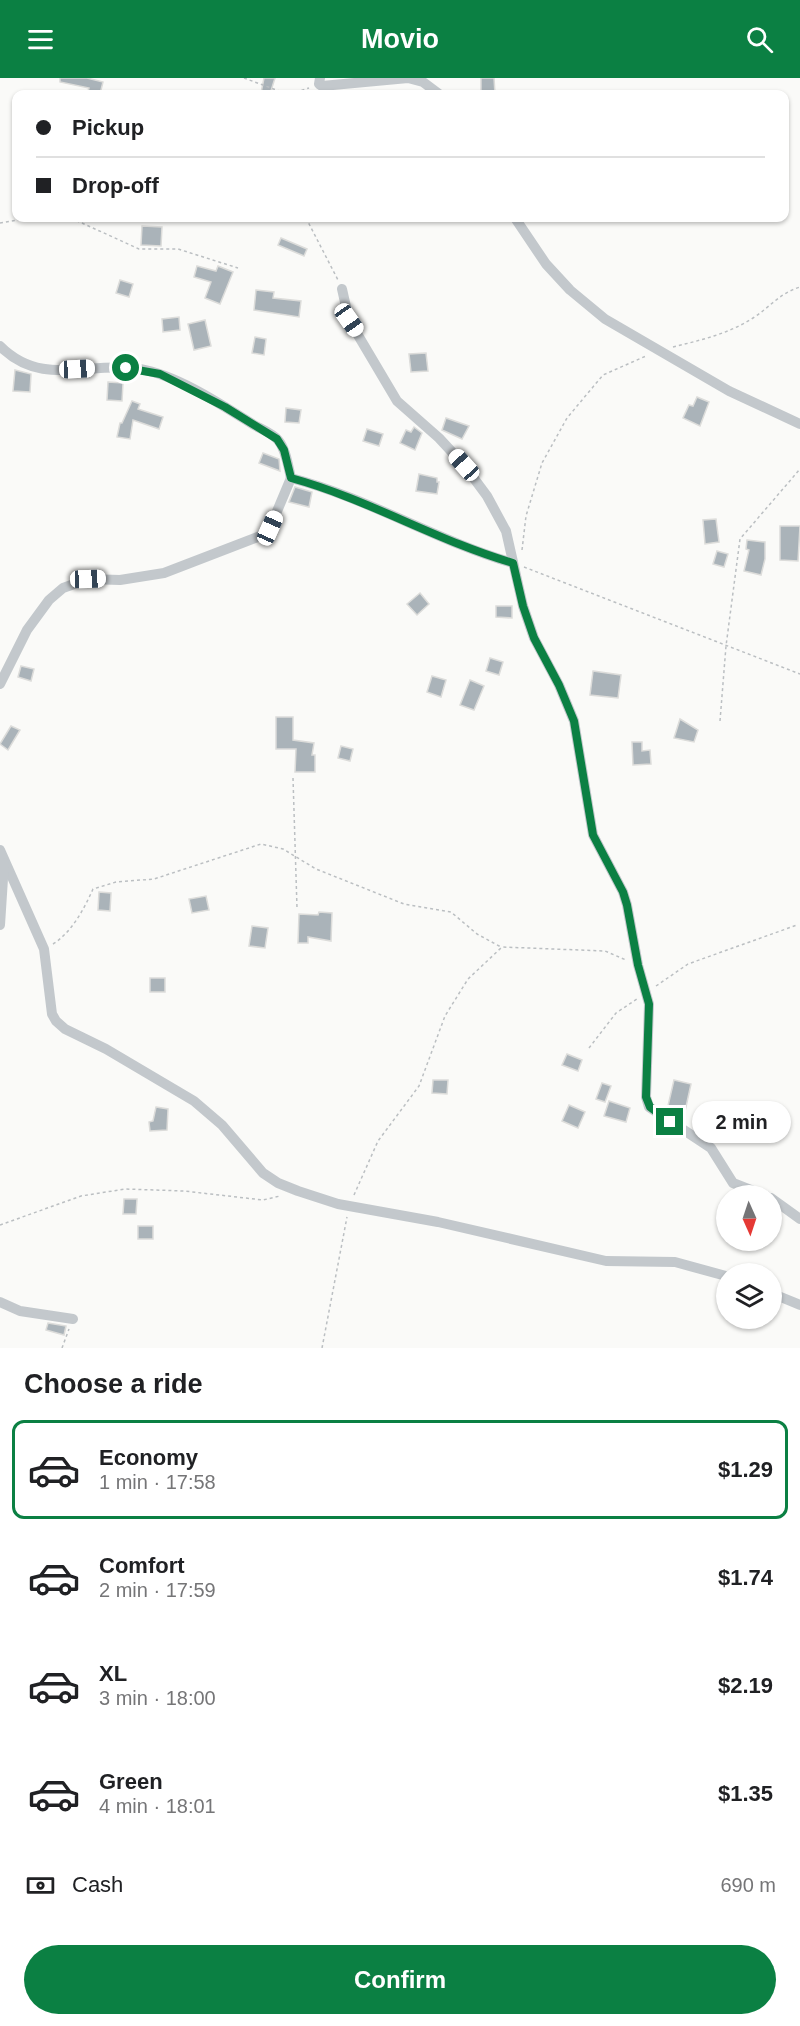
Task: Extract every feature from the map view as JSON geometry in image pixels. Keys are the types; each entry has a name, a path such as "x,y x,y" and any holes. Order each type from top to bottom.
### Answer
{"street":[{"path":"319,81 408,78 423,82 434,90"},
{"path":"518,222 546,264 570,290 605,318 729,391 800,424"},
{"path":"342,289 349,320 397,401 439,438 464,465 487,495 506,531 517,564 523,606 534,638 559,685 574,721 593,835 623,892 638,965 649,1004 646,1097 650,1107 711,1148 733,1183 738,1185"},
{"path":"0,346 27,367 45,370 112,367 139,369 160,374 225,407 277,439 284,450 291,478 270,528 263,535 164,573 120,580 88,579 63,588 49,600 27,630 0,684"},
{"path":"291,478 324,487 479,553 517,564"},
{"path":"0,925 2,855"},
{"path":"2,855 44,950 52,1014 56,1021 65,1029 106,1049 194,1101 222,1125 263,1173 278,1183 350,1206 438,1222 606,1262 675,1262 716,1273"},
{"path":"782,1206 800,1219"},
{"path":"782,1298 800,1305"},
{"path":"0,1302 20,1311 73,1319"}],"path":[{"path":"244,78 278,90"},
{"path":"298,90 319,81"},
{"path":"80,222 139,249 178,249 238,268"},
{"path":"308,222 342,289"},
{"path":"800,287 785,291 754,318 722,335 659,350 603,375 567,418 542,463 526,516 517,564 800,674"},
{"path":"720,721 726,646 740,539 800,469"},
{"path":"292,778 297,908"},
{"path":"44,950 60,939 84,909 93,889 116,882 154,879 261,844 284,849 316,869 404,903 451,912 477,934 502,947 605,951 638,965"},
{"path":"589,1048 616,1014 688,964 797,925"},
{"path":"322,1348 350,1206 378,1141 418,1086 445,1016 468,979 502,947"},
{"path":"0,1225 81,1196 125,1189 184,1191 262,1200 280,1196"},
{"path":"62,1348 73,1319"}],"building":[{"path":"60,78 87,78 103,82 101,90 88,90 89,88 60,82"},
{"path":"264,78 275,78 271,90 262,90"},
{"path":"481,78 494,78 495,90 481,90"},
{"path":"142,226 162,227 161,246 141,245"},
{"path":"281,238 307,249 304,256 278,245"},
{"path":"197,266 216,271 218,266 233,272 220,304 205,298 211,282 194,277"},
{"path":"120,280 133,284 129,297 116,293"},
{"path":"256,290 274,292 273,298 301,301 299,317 254,310"},
{"path":"179,317 180,330 163,332 162,319"},
{"path":"205,320 211,346 194,350 188,324"},
{"path":"255,337 266,339 264,355 252,353"},
{"path":"426,353 428,371 411,372 409,354"},
{"path":"15,370 31,374 30,392 13,391"},
{"path":"108,382 123,383 122,401 107,400"},
{"path":"697,397 709,402 700,426 683,418 689,405 693,406"},
{"path":"132,401 140,404 138,409 163,417 159,429 133,420 130,439 117,437 120,423"},
{"path":"286,408 301,410 299,423 285,422"},
{"path":"446,418 469,426 462,439 442,430"},
{"path":"414,427 422,433 415,450 400,443 406,430 411,432"},
{"path":"367,429 383,434 379,446 363,441"},
{"path":"263,453 279,459 280,471 259,463"},
{"path":"419,474 437,478 439,482 437,494 416,491"},
{"path":"295,487 312,492 309,507 289,502"},
{"path":"716,519 719,542 705,544 703,520"},
{"path":"780,526 800,526 798,561 780,560"},
{"path":"747,540 765,542 765,559 761,575 744,571 749,550 746,549"},
{"path":"717,551 728,554 724,567 713,564"},
{"path":"420,593 429,604 417,615 407,604"},
{"path":"496,606 512,606 512,618 496,617"},
{"path":"490,658 503,662 499,675 486,671"},
{"path":"21,666 34,669 31,681 18,677"},
{"path":"593,671 621,675 618,698 590,695"},
{"path":"432,676 446,680 441,697 427,692"},
{"path":"470,680 484,686 474,710 460,705"},
{"path":"276,717 293,717 293,740 314,743 312,755 315,755 315,772 295,772 296,749 276,749"},
{"path":"680,719 698,730 694,742 674,738"},
{"path":"11,726 20,730 8,750 0,744"},
{"path":"632,742 642,742 642,751 650,750 651,764 633,765"},
{"path":"341,746 353,749 350,761 338,758"},
{"path":"99,892 111,893 110,911 98,910"},
{"path":"206,896 209,910 192,913 189,899"},
{"path":"319,912 332,913 331,941 308,937 308,943 298,943 299,914 318,915"},
{"path":"252,926 268,928 265,948 249,946"},
{"path":"150,978 165,978 165,992 150,992"},
{"path":"567,1054 582,1060 578,1071 562,1065"},
{"path":"433,1080 448,1080 447,1094 432,1093"},
{"path":"674,1080 691,1084 684,1116 667,1110"},
{"path":"602,1083 611,1086 605,1102 596,1099"},
{"path":"609,1101 630,1108 626,1122 604,1116"},
{"path":"569,1105 585,1112 578,1128 562,1121"},
{"path":"156,1107 168,1109 167,1130 150,1131 149,1122 153,1121"},
{"path":"124,1199 137,1199 136,1214 123,1214"},
{"path":"138,1226 153,1226 153,1239 138,1239"},
{"path":"48,1323 66,1326 64,1335 46,1330"}],"route":[{"path":"126,368 160,374 225,407 277,439 284,450 291,478 324,487 479,553 513,563 523,606 534,638 559,685 574,721 593,835 623,892 627,905 638,965 649,1004 646,1097 650,1107 670,1122"}]}
